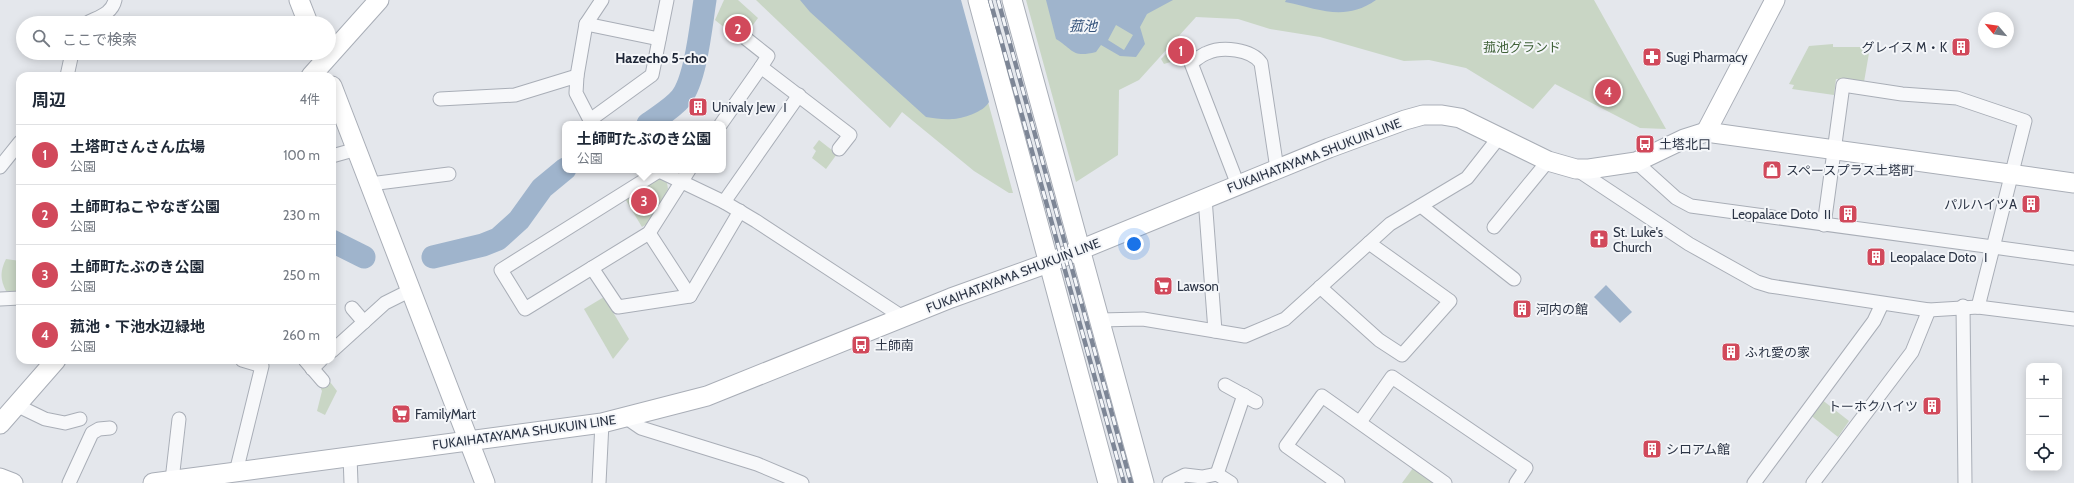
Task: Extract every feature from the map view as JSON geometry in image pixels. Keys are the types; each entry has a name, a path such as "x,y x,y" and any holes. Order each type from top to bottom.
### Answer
{"main road":[{"path":"299,0 305,16"},
{"path":"336,49 378,0"},
{"path":"978,0 1108,483"},
{"path":"1012,0 1144,483"},
{"path":"1775,0 1706,132 2074,183"},
{"path":"336,96 485,483"},
{"name":"FUKAIHATAYAMA SHUKUIN LINE","path":"153,483 172,480 229,476 350,456 469,439 602,423 707,396 951,298 1048,263 1205,198 1364,135 1423,115 1442,115 1460,118 1500,136 1548,161 1576,170 1589,170 1636,162 1684,139 1706,132"},
{"path":"0,424 52,364"},
{"path":"0,478 13,483"}],"street":[{"path":"101,16 114,7 115,0"},
{"path":"590,121 576,93 576,76 586,24 602,0"},
{"path":"592,121 652,75 667,0"},
{"path":"586,24 659,38"},
{"path":"723,121 768,56 744,37"},
{"path":"1238,185 1191,64 1207,53 1236,50 1255,57 1261,63 1277,170"},
{"path":"68,72 70,60"},
{"path":"761,67 850,135 839,149"},
{"path":"440,99 515,95 576,76"},
{"path":"1824,225 1833,150 1843,86 1902,94 1957,98 2025,121 1978,307"},
{"path":"724,202 799,95"},
{"path":"1100,320 1143,319 1245,336 1285,318 1390,224 1467,178 1500,136"},
{"path":"0,168 16,147"},
{"path":"336,155 356,149"},
{"path":"1494,227 1548,161"},
{"path":"1636,162 1676,198 1691,206 2074,258"},
{"path":"1576,170 1689,244 1757,282 1770,286 1929,310 1963,306 2074,319"},
{"path":"655,173 501,270 526,309 649,233 687,173"},
{"path":"662,173 740,211 904,318"},
{"path":"370,184 449,174"},
{"path":"1205,198 1215,331"},
{"path":"1422,206 1514,280"},
{"path":"690,296 740,211"},
{"path":"649,233 690,296"},
{"path":"1320,287 1379,340 1402,355 1450,301 1369,243"},
{"path":"592,268 618,307 690,296"},
{"path":"336,346 385,303 411,290"},
{"path":"0,299 16,298"},
{"path":"1754,483 1874,321 1882,304"},
{"path":"1963,306 1965,483"},
{"path":"352,308 364,322"},
{"path":"1813,483 1912,352 1929,310"},
{"path":"229,476 256,396 262,366 255,364"},
{"path":"314,364 323,381"},
{"path":"1360,422 1392,377 1526,468 1516,483"},
{"path":"1225,385 1256,402"},
{"path":"1216,474 1244,395"},
{"path":"1338,483 1286,446 1322,396 1445,483"},
{"path":"16,405 45,419 64,424 80,419"},
{"path":"625,417 641,428 757,464 802,483"},
{"path":"172,480 179,419"},
{"path":"599,483 602,423"},
{"path":"69,483 92,433 99,429 110,428"},
{"path":"350,456 351,483"},
{"path":"1169,483 1186,475 1202,478 1216,474 1231,483"}],"green space":[{"path":"724,0 738,0 758,18 741,41 715,20"},
{"path":"756,0 960,0 1013,193 1009,193 974,171 902,112 890,128"},
{"name":"菰池グランド","path":"1026,0 1594,0 1666,129 1640,128 1555,84 1533,109 1466,68 1429,60 1404,61 1320,37 1270,29 1238,19 1196,17 1139,80 1119,90 1118,155 1076,182"},
{"path":"1183,36 1187,38 1194,50 1184,58 1164,64 1161,59"},
{"path":"1833,44 1833,47 1860,47 1869,53 1864,82 1836,79 1834,95 1792,89 1794,85 1789,84 1809,46"},
{"path":"819,140 837,154 826,169 812,158 816,151 813,148"},
{"path":"656,177 667,183 668,189 650,222 642,227 624,197"},
{"path":"6,259 16,260 16,291 6,291 2,279 3,267"},
{"path":"604,297 629,339 613,359 584,309"},
{"path":"327,378 337,391 325,415 317,411 322,391 319,385"},
{"path":"1821,399 1849,421 1838,437 1809,414"},
{"path":"1413,468 1434,483 1402,483"}],"water":[{"path":"800,0 961,0 989,102 978,112 961,118 946,119 926,117 810,12"},
{"name":"菰池","path":"1046,0 1173,0 1147,14 1140,27 1145,44 1136,57 1120,56 1101,45 1096,52 1082,54 1070,50 1056,39","holes":["1116,25 1133,35 1124,50 1108,40"]},
{"path":"1286,0 1376,0 1353,11 1332,12 1285,2"},
{"path":"1606,285 1632,312 1620,323 1594,297"}],"waterway":[{"path":"652,121 666,112 681,98 691,78 705,0"},
{"path":"433,257 483,245 498,239 519,220 542,188 562,171"},
{"path":"336,243 364,257"}],"railway":[{"path":"990,0 1124,483"},
{"path":"998,0 1131,483"}],"place":[{"name":"土師町ねこやなぎ公園","path":"738,29"},
{"name":"グレイス M・K","path":"1961,47"},
{"name":"土塔町さんさん広場","path":"1181,51"},
{"name":"Sugi Pharmacy","path":"1652,57"},
{"name":"菰池・下池水辺緑地","path":"1608,92"},
{"name":"Univaly Jew Ⅰ","path":"698,107"},
{"name":"土塔北口","path":"1645,144"},
{"name":"スペースプラス土塔町","path":"1772,170"},
{"name":"土師町たぶのき公園","path":"644,201"},
{"name":"パルハイツA","path":"2031,204"},
{"name":"Leopalace Doto Ⅱ","path":"1848,214"},
{"name":"St. Luke's Church","path":"1599,239"},
{"name":"Leopalace Doto Ⅰ","path":"1876,257"},
{"name":"Lawson","path":"1163,286"},
{"name":"河内の館","path":"1522,309"},
{"name":"土師南","path":"861,345"},
{"name":"ふれ愛の家","path":"1731,352"},
{"name":"トーホクハイツ","path":"1932,406"},
{"name":"FamilyMart","path":"401,414"},
{"name":"シロアム館","path":"1652,449"}],"district":[{"name":"Hazecho 5-cho","path":"661,58"}]}
